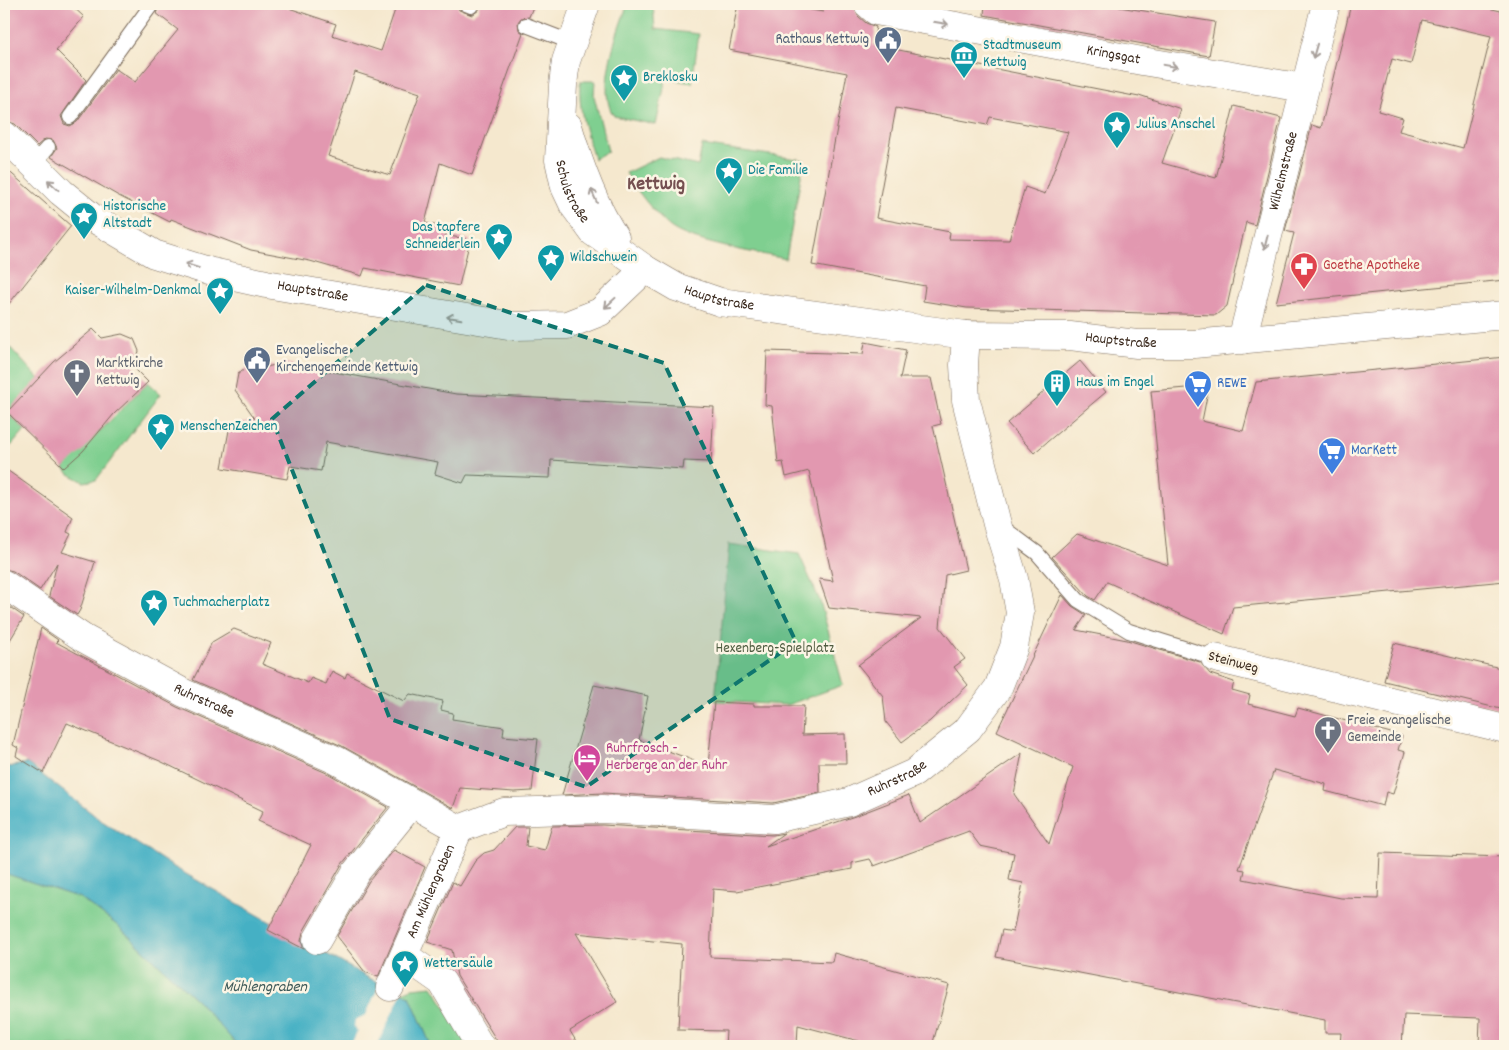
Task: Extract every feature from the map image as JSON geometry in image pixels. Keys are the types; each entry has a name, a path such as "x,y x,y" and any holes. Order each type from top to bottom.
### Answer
{"street":[{"name":"Schulstraße","path":"586,4 566,61 563,109 578,159 605,222 635,262"},
{"name":"Wilhelmstraße","path":"1242,340 1326,4"},
{"name":"Kringsgat","path":"872,8 1142,61 1304,88"},
{"name":"Hauptstraße","path":"4,135 40,156 61,192 93,218 154,254 212,272 257,282 459,319 514,326 567,325 600,312 635,262 676,287 720,302 966,335 1070,336 1137,344 1194,344 1505,315"},
{"name":"Ruhrstraße","path":"4,584 83,638 184,693 336,760 459,829 504,812 602,809 774,819 849,802 914,773 968,729 998,688 1014,647 1020,613 1014,579 997,524 966,400 964,365 966,335"},
{"name":"Steinweg","path":"1215,658 1505,729"},
{"path":"317,940 356,872 412,803"},
{"name":"Am Mühlengraben","path":"390,987 459,829"},
{"name":"Am Mühlengraben","path":"405,956 442,982 480,1046"}],"lane":[{"path":"70,117 152,4"},
{"path":"526,25 573,43"},
{"name":"Steinweg","path":"997,524 1037,553 1078,600 1129,630 1215,658"}],"highlighted area":[{"path":"426,285 664,363 796,642 586,787 390,719 272,419"}],"green space":[{"path":"628,4 653,4 655,29 699,34 692,83 666,79 656,125 614,116 609,105 607,92 610,61"},
{"path":"580,81 595,81 594,96 608,151 594,159 581,111"},
{"path":"702,145 804,160 786,259 708,242 679,232 669,226 657,214 626,173 659,157 698,166"},
{"path":"5,342 39,379 7,412 25,430 11,446 4,441"},
{"path":"148,382 161,394 96,480 84,482 69,474 64,468"},
{"name":"Hexenberg-Spielplatz","path":"729,544 799,554 820,601 843,685 787,705 715,701"},
{"path":"4,873 80,898 117,925 199,1002 238,1046 4,1046"},
{"path":"432,986 471,1046 431,1046 410,996 402,992 412,988"}],"water":[{"name":"Mühlengraben","path":"4,763 9,767 27,763 102,821 172,866 369,978 410,996 431,1046 238,1046 199,1002 117,925 80,898 4,873"}],"pier":[{"path":"380,983 402,992 377,1046 351,1046 357,1032 354,1027 355,1020 366,1015"}],"building":[{"path":"4,4 70,4 84,17 56,50 86,80 61,116 64,124 70,126 77,122 116,69 135,82 178,30 156,13 161,4 277,4 336,24 332,35 381,51 397,4 457,4 459,10 472,15 479,10 479,4 534,4 529,17 521,18 518,22 519,30 523,33 472,175 440,163 425,223 447,228 445,235 470,240 459,286 365,268 362,276 310,261 251,250 171,219 170,222 117,195 51,157 57,148 53,140 45,139 37,146 15,124 4,120","holes":["355,72 420,93 390,175 328,156"]},
{"path":"738,4 777,4 823,12 824,4 853,4 858,16 866,23 876,27 873,45 1139,97 1139,95 1181,109 1162,163 1216,178 1234,106 1281,118 1255,225 1246,222 1227,306 1216,315 967,308 923,301 925,286 812,265 847,73 729,50","holes":["896,108 987,125 990,117 1068,132 1045,194 1025,187 1009,240 949,239 950,232 876,218"]},
{"path":"985,4 1119,4 1119,7 1215,22 1209,56 984,15"},
{"path":"1351,4 1471,4 1505,12 1505,280 1276,303 1294,233 1285,231 1312,125 1321,128","holes":["1422,20 1491,36 1463,148 1399,131 1403,118 1378,111 1392,59 1411,64"]},
{"path":"4,167 71,226 4,310"},
{"name":"Marktkirche Kettwig","path":"93,329 102,338 122,334 134,339 139,351 134,368 148,382 114,414 83,451 64,468 7,412 54,362"},
{"path":"865,342 906,350 900,378 931,378 941,424 933,426 966,570 945,575 940,627 965,659 954,667 968,685 930,721 902,742 886,722 883,696 858,665 921,618 829,608 819,579 833,581 809,471 786,477 783,462 778,463 772,406 765,405 767,351 863,354"},
{"name":"MarKett","path":"1505,357 1505,581 1233,607 1224,634 1107,582 1095,600 1088,596 1052,557 1077,534 1168,565 1151,391 1209,386 1202,421 1243,431 1256,382"},
{"name":"Haus im Engel","path":"1080,361 1106,392 1034,453 1007,423"},
{"path":"284,363 456,394 714,407 711,462 684,461 683,469 551,460 550,478 467,475 463,483 435,474 438,462 326,442 321,471 290,466 287,479 222,468 230,425 256,420 235,390 238,374 251,365 266,367"},
{"path":"4,468 73,517 67,532 71,534 62,552 95,562 77,615 49,596 57,563 40,590 13,571 4,569"},
{"path":"1062,595 1072,606 1086,615 1076,630 1127,640 1200,662 1210,674 1234,682 1232,690 1250,695 1248,704 1295,716 1298,708 1402,736 1398,750 1405,752 1393,794 1386,792 1383,806 1325,791 1326,784 1274,770 1239,869 1245,870 1243,879 1341,898 1378,899 1380,853 1505,857 1505,1046 1479,1046 1480,1018 1404,1015 1402,1046 1340,1046 1341,1033 1325,1033 1325,1020 996,957 1002,930 1013,932 1023,883 1009,880 1014,853 980,846 969,831 874,866 870,859 852,863 852,869 737,891 713,889 710,957 832,962 834,953 949,985 932,1046 857,1046 859,1041 798,1025 797,1046 725,1046 726,1031 678,1030 682,944 576,933 617,1002 570,1031 579,1046 500,1046 457,976 452,950 427,942 453,882 460,886 475,861 484,853 494,850 515,827 528,827 526,846 545,850 552,826 602,825 773,835 784,833 766,846 855,816 909,795 920,823 1022,753 1014,794 1049,844 1073,767 997,731"},
{"path":"4,603 24,617 4,650"},
{"path":"41,628 58,640 56,642 177,707 329,774 388,807 342,864 303,932 301,941 304,949 268,930 311,845 258,821 263,811 160,761 67,723 43,773 16,756 18,748 13,745"},
{"path":"234,629 271,643 262,664 308,683 311,678 326,684 332,671 345,678 347,673 404,701 410,694 443,701 441,710 453,713 452,719 504,727 503,736 538,739 532,791 514,792 460,788 453,808 342,746 193,680 212,642"},
{"path":"1394,643 1505,669 1505,710 1384,681"},
{"path":"594,685 648,696 639,740 708,766 714,702 754,704 754,706 804,706 802,735 845,734 846,763 819,763 820,793 773,803 603,793 562,795"},
{"path":"394,850 425,867 378,977 365,972 337,936 369,881"}],"place":[{"name":"Rathaus Kettwig","path":"888,64"},
{"name":"Stadtmuseum Kettwig","path":"964,79"},
{"name":"Breklosku","path":"624,102"},
{"name":"Julius Anschel","path":"1117,149"},
{"name":"Die Familie","path":"729,195"},
{"name":"Historische Altstadt","path":"84,240"},
{"name":"Das tapfere Schneiderlein","path":"499,261"},
{"name":"Wildschwein","path":"551,282"},
{"name":"Goethe Apotheke","path":"1304,290"},
{"name":"Kaiser-Wilhelm-Denkmal","path":"220,315"},
{"name":"Evangelische Kirchengemeinde Kettwig","path":"257,384"},
{"name":"Marktkirche Kettwig","path":"77,397"},
{"name":"Haus im Engel","path":"1057,407"},
{"name":"REWE","path":"1198,408"},
{"name":"MenschenZeichen","path":"161,451"},
{"name":"MarKett","path":"1332,475"},
{"name":"Tuchmacherplatz","path":"154,627"},
{"name":"Freie evangelische Gemeinde","path":"1328,754"},
{"name":"Ruhrfrosch - Herberge an der Ruhr","path":"587,782"},
{"name":"Wettersäule","path":"405,988"}],"district":[{"name":"Kettwig","path":"656,185"}]}
